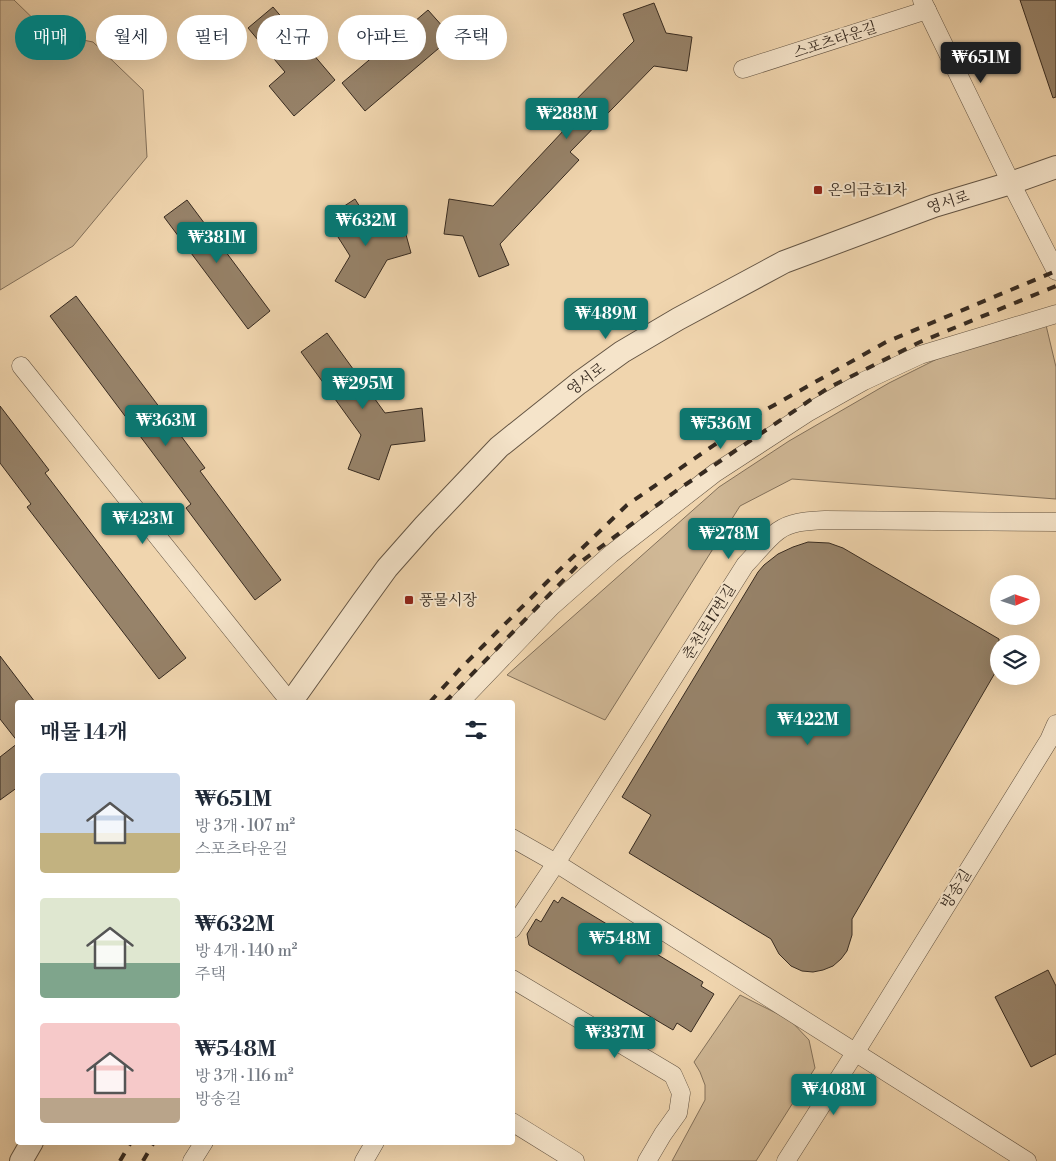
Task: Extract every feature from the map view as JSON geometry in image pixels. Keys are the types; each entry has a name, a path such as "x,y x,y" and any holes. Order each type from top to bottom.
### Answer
{"street":[{"name":"스포츠타운길","path":"743,69 925,5 1011,183"},
{"name":"영서로","path":"292,700 387,568 444,504 499,448 579,383 622,352 678,319 784,262 934,206 1011,183 1056,167"},
{"path":"1011,183 1056,271"},
{"path":"462,700 551,607 611,554 715,474 807,412 864,381 920,355 1056,314"},
{"path":"21,366 289,700"},
{"name":"춘천로17번길","path":"515,924 745,565 778,531 795,523 824,520 1056,522"},
{"name":"방송길","path":"786,1161 1049,740 1056,724"},
{"path":"515,840 556,863 1027,1161"},
{"path":"515,981 673,1075 681,1093 678,1113 647,1161"},
{"path":"515,1124 576,1161"},
{"path":"20,1161 30,1145"},
{"path":"192,1161 202,1145"},
{"path":"364,1161 373,1145"}],"shaded area":[{"path":"0,0 14,0 29,15 15,15 15,60 86,60 86,41 93,42 96,45 96,60 112,60 143,90 147,157 73,246 0,290"},
{"path":"1045,321 1056,367 1056,499 792,479 740,506 605,720 507,675 719,487 789,441 889,383 977,339"},
{"path":"740,995 790,1020 809,1040 815,1068 756,1161 672,1161 705,1100 705,1085 694,1062"}],"building":[{"path":"1020,0 1056,0 1056,97 1053,98"},
{"path":"654,3 666,33 692,37 687,71 654,66 570,152 579,160 500,244 509,265 479,277 463,236 444,234 449,199 493,206 565,129 556,120 634,41 623,14"},
{"path":"273,7 280,15 263,15"},
{"path":"428,10 436,19 436,51 426,59 426,15 422,15"},
{"path":"257,20 257,39 248,28"},
{"path":"275,60 318,60 335,80 294,116 269,86 285,72"},
{"path":"369,60 425,60 365,111 342,83"},
{"path":"355,199 373,228 402,220 411,253 387,260 365,298 335,281 350,256 326,218"},
{"path":"187,200 270,311 248,329 164,217"},
{"path":"76,296 205,468 200,471 281,580 255,600 186,508 191,504 50,316"},
{"path":"327,333 385,413 422,408 425,441 391,445 379,480 348,469 361,435 301,352"},
{"path":"0,406 49,470 45,473 186,658 159,679 27,507 31,504 0,463"},
{"path":"808,542 829,543 843,548 992,635 990,635 990,681 852,919 852,935 847,951 833,966 813,972 802,971 791,966 779,954 771,939 629,853 651,815 622,797 758,572 778,554"},
{"path":"0,656 33,700 15,700 15,738 0,719"},
{"path":"15,745 15,789 0,800 0,757"},
{"path":"562,897 703,982 701,986 714,994 691,1032 677,1023 673,1030 529,945 527,934 536,919 541,922 554,900 558,903"},
{"path":"1048,970 1056,986 1056,1054 1031,1067 995,997"}],"railway":[{"path":"432,700 459,670 548,581 627,505 762,412 886,342 1056,271"},
{"path":"447,700 582,561 676,491 828,388 920,342 1056,286"},
{"path":"120,1161 129,1145"},
{"path":"143,1161 152,1145"}],"place":[{"name":"온의금호1차","path":"818,190"},
{"name":"풍물시장","path":"409,600"}]}
